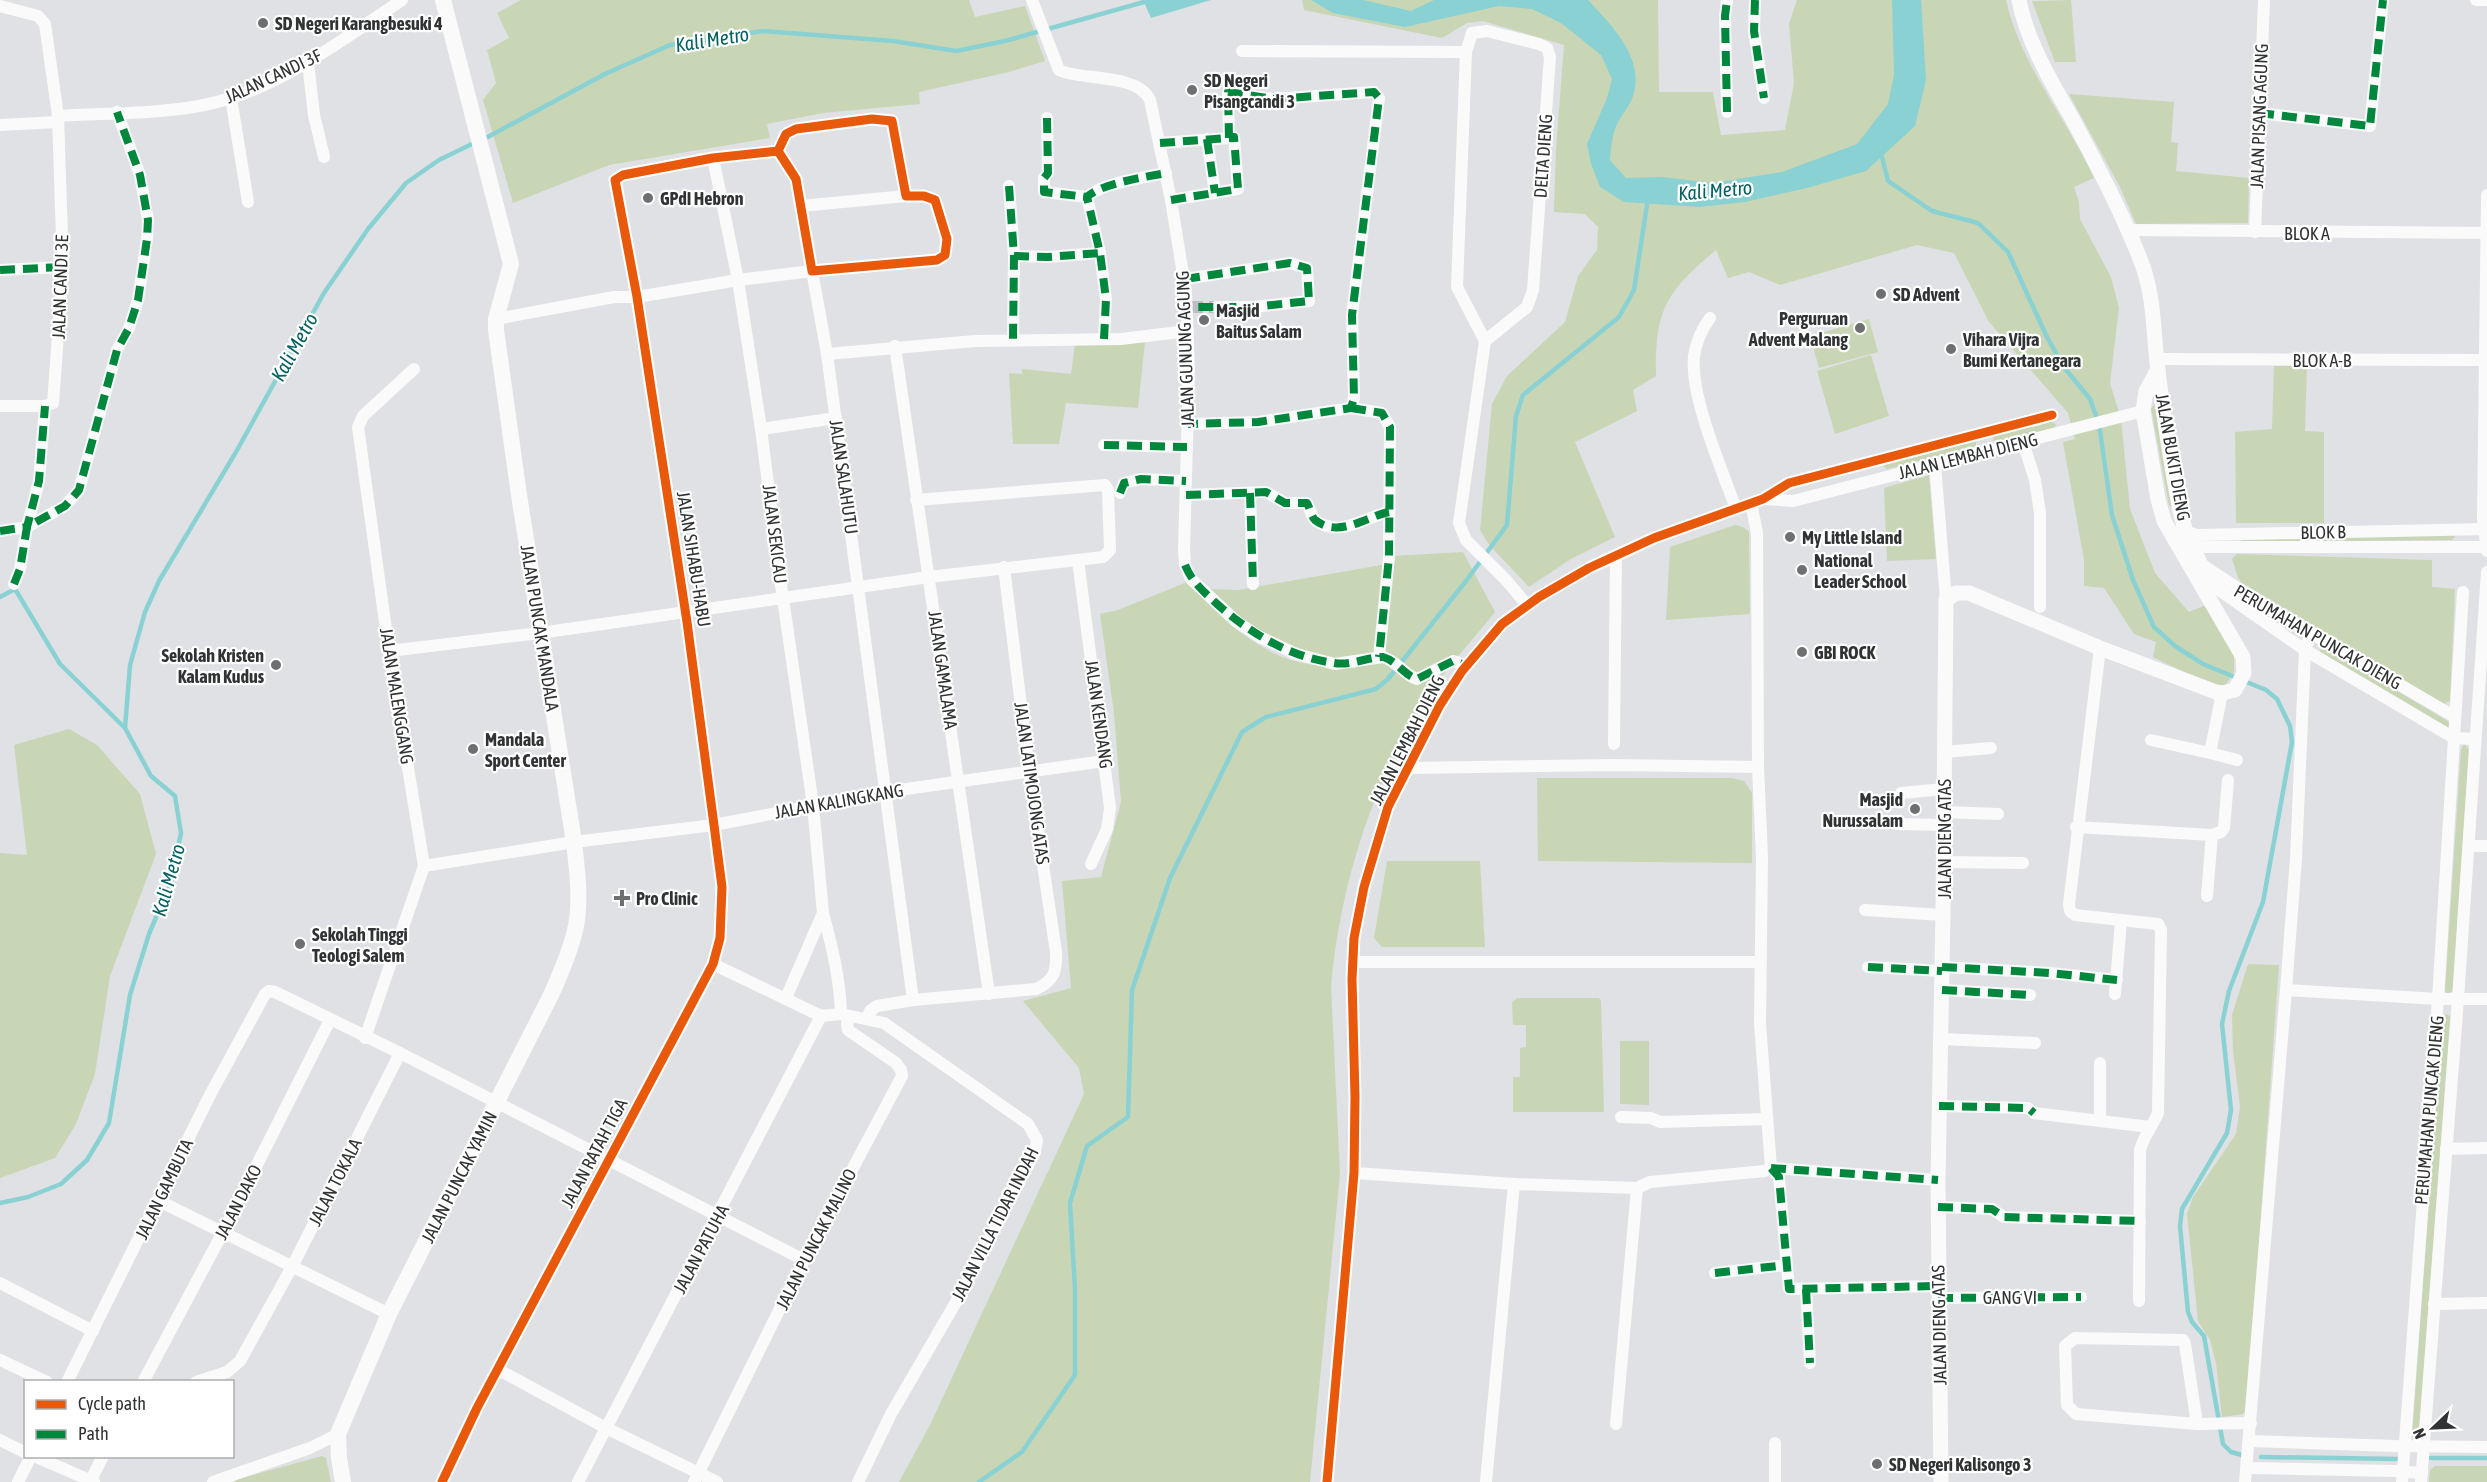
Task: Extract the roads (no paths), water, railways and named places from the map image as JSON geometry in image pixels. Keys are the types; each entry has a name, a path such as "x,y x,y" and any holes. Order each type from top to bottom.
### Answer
{"main road":[{"name":"JALAN PUNCAK MANDALA","path":"443,0 511,264 496,319 503,387 578,880 576,924 568,957 497,1103"},
{"name":"JALAN PUNCAK YAMIN","path":"338,1434 389,1314 497,1103"},
{"path":"338,1434 343,1482"}],"street":[{"name":"JALAN CANDI 3F","path":"0,125 117,112 196,107 231,98 308,63 402,0"},
{"path":"1727,0 1725,16 1727,112"},
{"path":"1755,0 1754,31 1764,98"},
{"name":"JALAN BUKIT DIENG","path":"2019,0 2022,14 2039,55 2106,180 2128,230 2152,296 2157,364 2184,543"},
{"name":"JALAN PISANG AGUNG","path":"2255,232 2264,0"},
{"path":"2259,113 2370,126 2383,0"},
{"path":"2476,0 2487,0"},
{"name":"JALAN GUNUNG AGUNG","path":"1032,1 1059,70 1112,79 1145,92 1150,100 1166,173 1189,307 1185,565 1191,579 1238,622 1278,646 1335,664 1384,658"},
{"name":"JALAN CANDI 3E","path":"0,6 25,10 42,18 47,32 58,119 63,267 54,401 45,406"},
{"name":"DELTA DIENG","path":"1466,52 1472,33 1484,30 1539,44 1546,48 1550,57 1532,296 1527,307 1485,341"},
{"path":"1242,51 1466,52 1457,287 1485,341 1460,516 1463,534 1527,605"},
{"path":"308,63 314,115 324,157"},
{"path":"1229,138 1228,92 1273,99 1374,92 1379,98 1352,315 1354,403 1351,408"},
{"path":"231,98 248,202"},
{"path":"0,531 27,527 65,506 79,490 117,350 129,328 138,300 147,239 146,206 139,170 117,112"},
{"path":"1047,118 1048,172 1044,178 1044,192 1088,195 1130,181 1166,173"},
{"path":"713,158 778,151 783,137 792,131 844,122 888,119 894,128 906,196"},
{"path":"1160,143 1234,137 1238,189 1171,200"},
{"path":"1207,139 1215,193"},
{"name":"JALAN SALAHUTU","path":"778,151 796,179 828,354 913,1000"},
{"name":"JALAN SEKICAU","path":"713,158 738,280 761,429 813,805 823,913 846,1015"},
{"name":"JALAN SIHABU-HABU","path":"713,158 622,175 615,180 637,297 685,611 714,825"},
{"path":"1009,186 1014,256 1013,340"},
{"path":"1088,195 1100,253 1106,298 1104,339"},
{"path":"2184,543 2487,548 2487,195"},
{"path":"496,319 614,297 637,297 738,280 941,258 945,255 947,239 935,200 924,196 801,206"},
{"name":"BLOK A","path":"2128,230 2486,233"},
{"path":"1014,256 1048,257 1100,253"},
{"path":"1185,279 1290,263 1307,268 1309,301 1253,307 1216,307"},
{"path":"0,270 63,267"},
{"path":"1710,318 1702,328 1694,354 1695,381 1709,432 1736,509"},
{"path":"828,354 895,346 1013,340 1104,339 1188,331"},
{"name":"JALAN GAMALAMA","path":"895,346 916,500 930,577 988,994"},
{"name":"BLOK A-B","path":"2157,364 2487,360"},
{"name":"JALAN BUKIT DIENG","path":"2157,364 2146,391 2143,411 2158,499 2164,521 2184,543 2201,573 2215,607 2243,657 2244,673 2229,691"},
{"name":"JALAN MALENGGANG","path":"365,1038 424,866 389,651 359,422 414,369"},
{"path":"2143,411 2162,398"},
{"path":"0,406 45,406 39,482 27,527 20,569 14,584"},
{"path":"1188,424 1258,422 1351,408 1382,413 1389,422 1389,557 1384,658 1411,677 1418,679 1453,661 1466,665"},
{"name":"JALAN LEMBAH DIENG","path":"1327,1482 1354,1173 1354,938 1373,854 1388,807 1440,705 1466,665 1502,624 1564,581 1616,555 1757,501 1793,501 1875,478 2143,411"},
{"path":"1810,1363 1806,1289 1788,1289 1779,1177 1771,1168 1760,1024 1762,857 1758,767 1757,501 1789,483 2052,415"},
{"path":"761,429 836,418"},
{"path":"1983,434 1987,451"},
{"path":"2023,442 2035,480 2040,513 2040,607"},
{"path":"1104,446 1187,447"},
{"path":"1872,462 1875,478"},
{"path":"1935,464 1946,600"},
{"path":"1120,493 1124,483 1134,479 1186,481"},
{"path":"1789,483 1793,501"},
{"path":"389,651 540,633 1005,567 1102,557 1110,550 1106,485 916,500"},
{"path":"1186,495 1266,492 1285,503 1306,503 1314,519 1340,528 1366,523 1374,515 1389,512"},
{"path":"1250,493 1253,584"},
{"name":"BLOK B","path":"2184,543 2197,535 2486,529"},
{"path":"1614,744 1616,555"},
{"name":"JALAN KENDANG","path":"1078,560 1109,794 1107,829 1091,864"},
{"name":"JALAN LATIMOJONG ATAS","path":"988,994 1036,988 1046,984 1054,977 1057,967 1029,771 1005,567"},
{"name":"PERUMAHAN PUNCAK DIENG","path":"2421,1478 2458,999 2475,739 2482,716 2487,572"},
{"name":"PERUMAHAN PUNCAK DIENG","path":"2201,573 2223,581 2455,717"},
{"name":"PERUMAHAN PUNCAK DIENG","path":"2201,573 2305,650 2454,738 2475,739"},
{"name":"PERUMAHAN PUNCAK DIENG","path":"2402,1477 2438,999 2463,592"},
{"path":"1946,600 1956,593 1969,593 2100,648 2229,691 2210,753"},
{"name":"JALAN DIENG ATAS","path":"1941,1482 1938,1180 1946,600"},
{"path":"2245,1482 2296,858 2305,650 2311,633"},
{"path":"2100,648 2076,827 2069,904 2070,911 2082,917 2158,924 2161,930 2158,1113 2145,1133 2140,1150 2139,1301"},
{"path":"2151,740 2237,760"},
{"path":"1944,752 1991,748"},
{"name":"JALAN KALINGKANG","path":"424,866 574,842 714,825 885,792 1104,761"},
{"path":"1407,768 1601,765 1758,767"},
{"path":"2076,827 2212,835 2222,832 2228,780"},
{"path":"1901,793 1944,789"},
{"path":"1897,824 1998,814"},
{"name":"JALAN RATAH TIGA","path":"442,1482 713,964 720,938 722,887 714,825"},
{"path":"2207,896 2212,835"},
{"path":"2469,846 2487,846"},
{"path":"1944,862 2023,863"},
{"path":"1865,910 1943,915"},
{"path":"786,998 823,913"},
{"path":"2115,994 2121,921"},
{"path":"1353,962 1760,962"},
{"path":"713,964 821,1016"},
{"path":"1868,968 2050,973 2116,980"},
{"path":"1942,990 2030,995"},
{"path":"2286,990 2438,999 2487,999"},
{"name":"JALAN GAMBUTA","path":"68,1380 211,1093 262,997 269,991 275,992 330,1020"},
{"path":"867,1018 870,1011 877,1006 913,1000 988,994"},
{"name":"JALAN VILLA TIDAR INDAH","path":"821,1016 846,1015 867,1018 895,1029 1028,1124 1037,1140 1035,1152 956,1302 891,1414 858,1482"},
{"name":"JALAN PUNCAK MALINO","path":"696,1477 804,1260 902,1076 896,1063 848,1030 846,1015"},
{"name":"JALAN PATUHA","path":"578,1482 821,1016"},
{"path":"330,1020 497,1103"},
{"name":"JALAN DAKO","path":"144,1380 223,1232 330,1020"},
{"path":"1941,1039 2035,1043"},
{"name":"JALAN TOKALA","path":"202,1380 227,1372 240,1361 293,1265 400,1053"},
{"path":"2100,1063 2100,1121"},
{"name":"JALAN PUNCAK YAMIN","path":"497,1103 804,1260"},
{"path":"1939,1106 2028,1108 2034,1113 2150,1127"},
{"path":"1621,1117 1651,1118 1660,1122 1767,1119"},
{"path":"2446,1149 2487,1148"},
{"path":"1354,1173 1514,1184 1637,1188 1650,1182 1765,1171 1771,1168 1938,1180"},
{"path":"1486,1482 1514,1184"},
{"path":"1616,1424 1637,1188"},
{"path":"159,1201 389,1314"},
{"path":"1938,1207 1992,1209 2004,1217 2140,1221"},
{"path":"1715,1273 1786,1264"},
{"path":"0,1283 93,1331"},
{"name":"GANG VI","path":"1806,1289 2081,1297"},
{"path":"2434,1304 2487,1303"},
{"path":"2201,1424 2183,1340 2075,1338 2065,1346 2067,1406 2076,1414 2201,1424 2251,1423"},
{"path":"0,1360 43,1380"},
{"path":"499,1370 696,1477 717,1482"},
{"path":"213,1482 310,1448 338,1434"},
{"path":"0,1440 24,1452"},
{"path":"2250,1441 2487,1447"},
{"path":"1775,1443 1775,1482"},
{"path":"18,1482 31,1458"},
{"path":"37,1458 91,1481 102,1458"},
{"path":"2247,1468 2421,1478"}],"water":[{"path":"1143,0 1211,0 1151,18"},
{"path":"1311,0 1363,0 1411,11 1434,0 1588,0 1624,43 1634,68 1633,96 1615,128 1610,160 1626,178 1662,177 1713,183 1782,172 1857,144 1888,104 1894,75 1892,0 1921,0 1926,80 1915,126 1866,171 1807,188 1745,202 1700,207 1624,202 1600,187 1591,164 1587,144 1607,98 1612,79 1601,55 1561,23 1532,9 1499,6 1405,27 1333,13"}],"waterway":[{"name":"Kali Metro","path":"484,139 605,74 670,45 763,31 893,41 956,51 1005,41 1151,0"},
{"name":"Kali Metro","path":"0,1203 28,1197 61,1184 87,1160 109,1123 130,995 149,934 171,882 181,833 175,796 151,776 125,728 130,665 145,612 159,581 236,452 324,293 368,229 406,183 439,160 476,142"},
{"path":"1881,153 1888,181 1932,211 1978,223 2008,252 2046,335 2063,366 2090,399 2099,424 2112,515 2133,580 2154,627 2175,646 2203,664 2266,690 2277,699 2290,726 2292,742 2263,902 2229,991 2222,1024 2231,1110 2227,1133 2182,1209 2180,1226 2188,1312 2192,1322 2204,1336 2223,1444 2231,1452 2242,1455"},
{"path":"979,1482 1022,1452 1075,1375 1075,1289 1070,1203 1087,1146 1128,1117 1132,990 1170,878 1242,732 1266,717 1376,689 1388,679 1466,581 1507,525 1516,416 1523,395 1619,317 1634,290 1648,198"},
{"path":"0,597 15,589 60,664 125,728"},
{"path":"2261,1457 2399,1459"},
{"path":"2431,1458 2487,1458"}],"tunnel":[{"path":"1191,307 1216,307"}],"place":[{"name":"SD Negeri Karangbesuki 4","path":"263,23"},
{"name":"SD Negeri Pisangcandi 3","path":"1192,90"},
{"name":"GPdI Hebron","path":"648,198"},
{"name":"SD Advent","path":"1881,294"},
{"name":"Masjid Baitus Salam","path":"1204,320"},
{"name":"Perguruan Advent Malang","path":"1860,328"},
{"name":"Vihara Vijra Bumi Kertanegara","path":"1951,349"},
{"name":"My Little Island","path":"1790,537"},
{"name":"National Leader School","path":"1802,570"},
{"name":"GBI ROCK","path":"1802,652"},
{"name":"Sekolah Kristen Kalam Kudus","path":"276,665"},
{"name":"Mandala Sport Center","path":"473,749"},
{"name":"Masjid Nurussalam","path":"1915,809"},
{"name":"Pro Clinic","path":"622,898"},
{"name":"Sekolah Tinggi Teologi Salem","path":"300,944"},
{"name":"SD Negeri Kalisongo 3","path":"1877,1464"}]}
